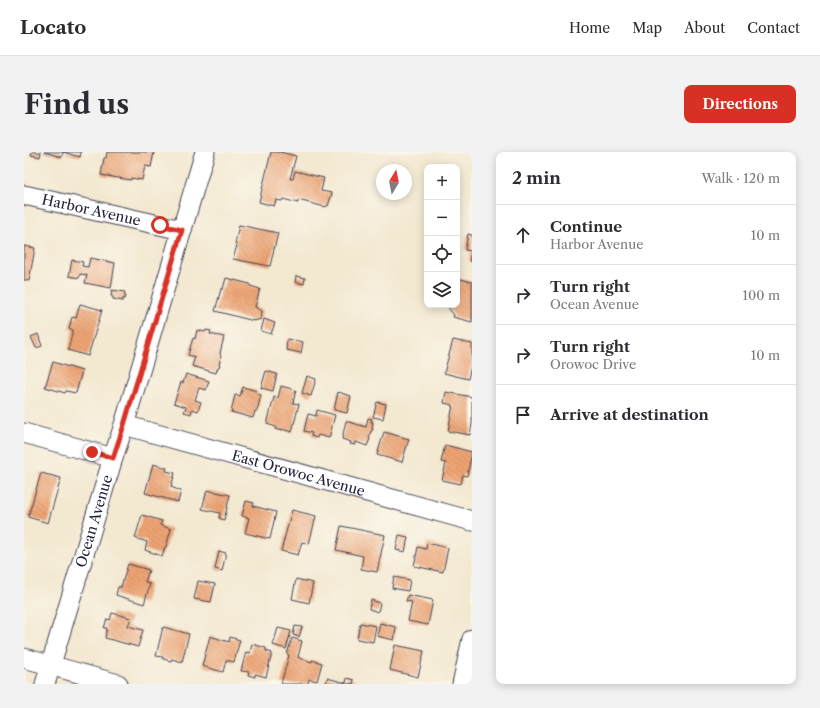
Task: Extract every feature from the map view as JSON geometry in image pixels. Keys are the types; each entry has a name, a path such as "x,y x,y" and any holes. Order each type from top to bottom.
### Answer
{"street":[{"name":"Ocean Avenue","path":"45,684 205,152"},
{"name":"Harbor Avenue","path":"24,195 182,230"},
{"name":"East Orowoc Avenue","path":"124,425 472,521"},
{"path":"24,433 113,458"},
{"path":"462,684 472,640"},
{"path":"24,658 118,684"}],"building":[{"path":"32,152 41,152 40,157 31,155"},
{"path":"44,152 63,152 62,157"},
{"path":"63,152 81,152 80,157"},
{"path":"107,152 154,152 151,167 145,166 142,180 131,178 131,180 101,175 104,158 106,158"},
{"path":"271,152 280,152 296,156 290,179 293,179 295,171 324,178 321,191 332,193 328,206 325,207 298,200 298,203 283,199 282,201 276,200 274,206 259,202"},
{"path":"239,225 278,233 270,266 233,259 237,245 235,244"},
{"path":"468,234 472,235 472,262 469,261 471,251 465,250"},
{"path":"24,246 35,248 29,281 24,280"},
{"path":"90,258 115,263 111,288 85,283 87,275 80,274 79,278 69,276 72,260 83,262 82,266 88,267"},
{"path":"296,276 305,278 304,284 295,282"},
{"path":"226,278 250,284 250,286 260,289 255,307 262,311 261,319 254,321 215,311 221,289 223,289"},
{"path":"460,279 472,282 472,322 453,317 454,315 448,308 460,308"},
{"path":"112,290 125,292 125,299 123,298 123,301 113,299 111,296"},
{"path":"80,304 102,310 88,356 68,350 73,330 69,329 72,317 76,318"},
{"path":"264,319 275,323 271,334 261,331"},
{"path":"197,330 205,332 206,330 211,331 210,334 224,337 220,353 220,365 216,373 192,366 195,357 188,355"},
{"path":"38,334 42,346 36,348 31,337"},
{"path":"287,339 303,342 301,353 286,350"},
{"path":"453,340 472,344 472,366 468,379 444,373"},
{"path":"53,362 82,371 76,393 66,391 65,393 45,387"},
{"path":"266,371 277,374 273,391 261,388"},
{"path":"186,374 209,381 206,390 199,388 195,400 201,402 198,411 192,409 191,414 184,412 186,407 174,403 181,382 183,383"},
{"path":"307,376 316,379 311,396 302,393"},
{"path":"281,386 296,390 293,403 299,404 292,432 281,429 281,431 275,429 276,427 267,424 274,397 278,398"},
{"path":"243,387 257,391 256,393 261,395 257,411 255,411 253,418 231,412 235,395 240,396"},
{"path":"338,392 351,396 347,413 334,410"},
{"path":"446,392 472,397 472,424 470,435 448,431 453,405 444,403"},
{"path":"377,402 386,404 383,419 373,417"},
{"path":"317,410 335,415 329,438 318,435 317,438 311,436 312,433 304,431 308,414 316,416"},
{"path":"368,418 372,419 371,422 373,422 373,429 371,431 367,446 356,442 355,445 350,444 351,442 342,439 346,421 366,427"},
{"path":"384,432 409,439 402,462 377,455"},
{"path":"445,445 472,452 467,476 463,475 461,484 442,480 446,463 441,462"},
{"path":"153,464 167,468 166,471 175,473 171,487 181,491 178,502 145,493"},
{"path":"41,473 61,478 48,523 28,517"},
{"path":"207,490 230,495 224,520 219,518 220,513 202,509"},
{"path":"246,501 254,503 253,506 276,512 270,539 245,533 249,518 242,516"},
{"path":"292,510 316,516 309,544 302,542 298,555 281,551"},
{"path":"142,515 162,521 160,525 171,529 162,556 145,550 147,542 135,538"},
{"path":"341,526 385,535 377,572 361,569 363,556 336,550"},
{"path":"399,535 408,537 405,552 396,550"},
{"path":"427,543 448,548 443,572 414,566 418,547 426,549"},
{"path":"219,551 226,553 222,571 215,569"},
{"path":"128,564 149,570 145,582 150,584 144,604 116,595 118,587 121,587"},
{"path":"394,577 410,580 408,591 392,588"},
{"path":"296,579 313,583 309,603 292,599"},
{"path":"198,581 215,584 211,602 194,599"},
{"path":"408,595 433,600 428,625 408,621 412,602 406,601"},
{"path":"371,600 380,603 378,612 369,609"},
{"path":"112,613 131,618 128,626 143,630 138,647 105,638 107,628 104,628 107,619 110,620"},
{"path":"360,623 376,626 373,642 357,639"},
{"path":"380,623 396,627 394,640 377,636"},
{"path":"295,626 302,627 299,637 293,635"},
{"path":"163,627 189,634 182,662 172,659 171,661 163,659 163,657 156,656"},
{"path":"278,628 291,631 286,649 273,645"},
{"path":"210,636 229,642 230,637 240,640 234,662 226,660 223,672 202,666"},
{"path":"292,638 302,641 299,658 322,663 317,681 309,679 308,684 281,684"},
{"path":"252,644 266,648 266,651 272,653 266,677 255,674 255,677 248,675 249,672 241,671 246,652 250,653"},
{"path":"395,645 424,651 418,677 390,670"},
{"path":"327,678 346,683 347,678 354,680 353,684 326,684"}],"route":[{"path":"92,452 113,458 124,425 182,230 160,225"}]}
